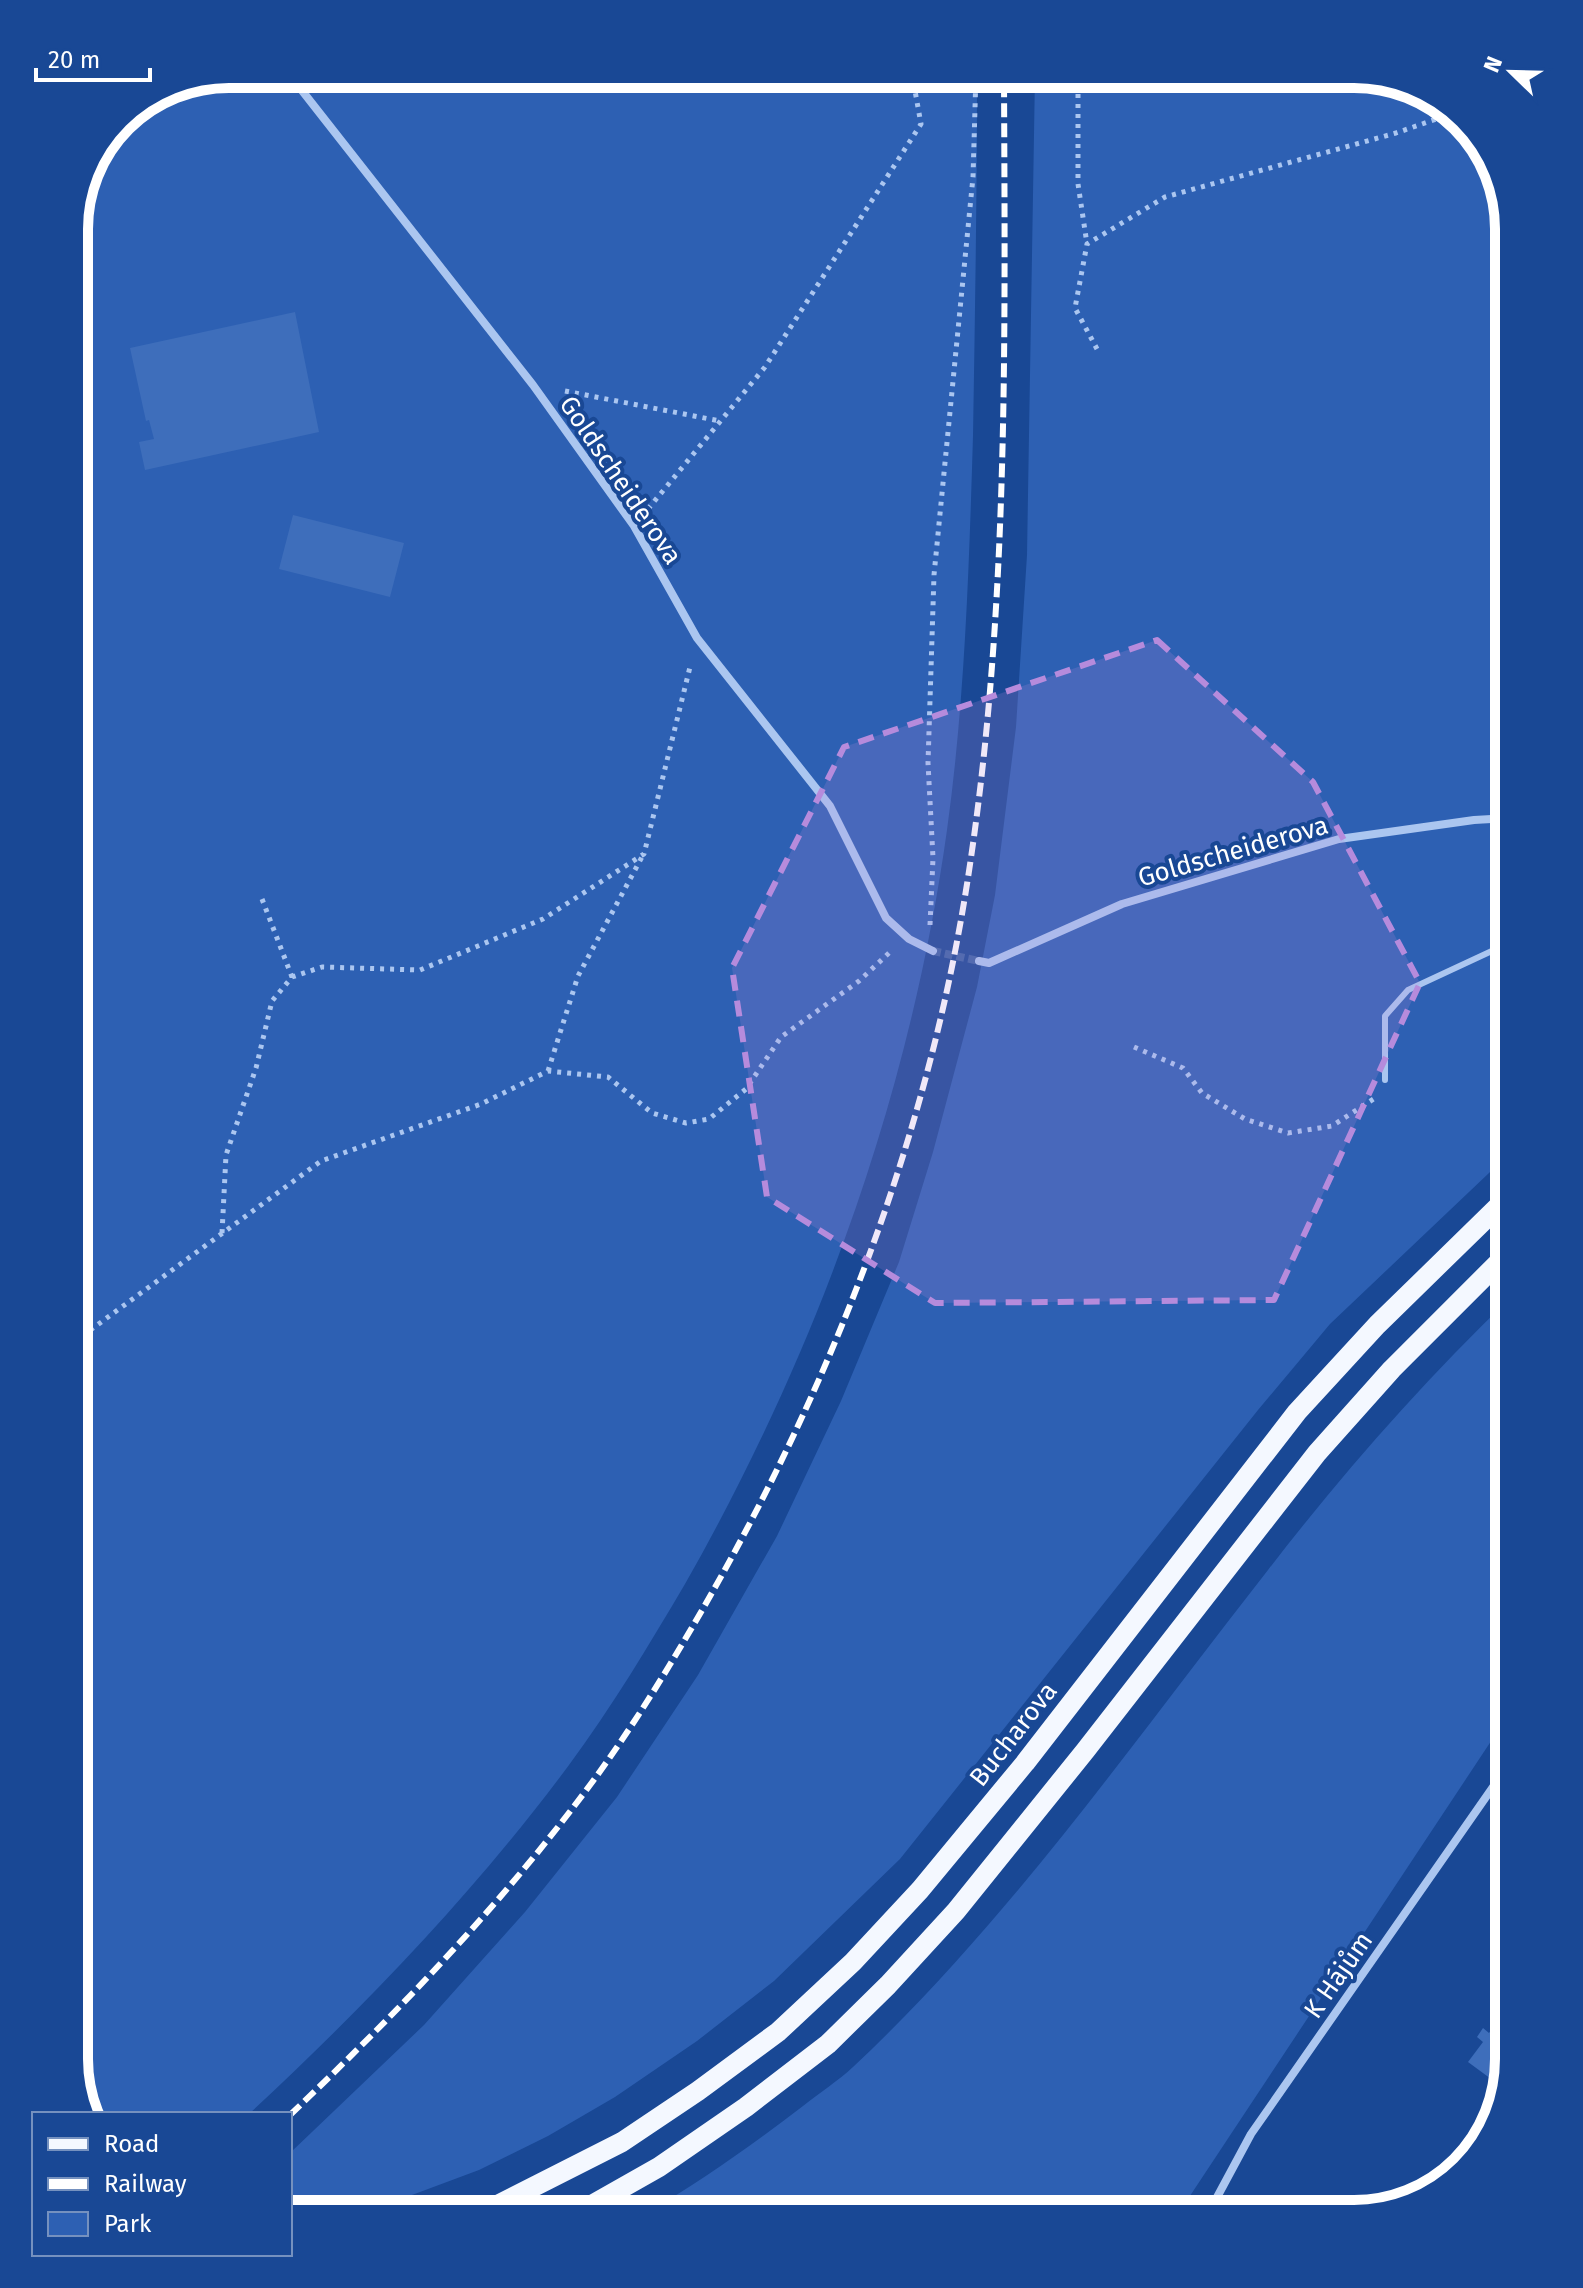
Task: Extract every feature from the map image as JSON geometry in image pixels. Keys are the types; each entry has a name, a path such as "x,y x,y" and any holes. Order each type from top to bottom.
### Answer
{"main road":[{"name":"Bucharova","path":"508,2200 622,2142 685,2100 778,2032 853,1962 920,1890 1025,1763 1297,1412 1377,1325 1495,1210"},
{"path":"601,2200 659,2167 746,2107 828,2044 888,1985 956,1911 1075,1764 1317,1453 1392,1369 1495,1266"}],"street":[{"name":"Goldscheiderova","path":"300,88 533,385 634,526 697,638 830,806 886,918 906,937 932,950"},
{"name":"Goldscheiderova","path":"979,961 989,963 1122,904 1339,839 1495,819"},
{"name":"K Hájům","path":"1216,2200 1251,2134 1495,1784"}],"lane":[{"path":"1385,1080 1385,1016 1408,990 1495,950"}],"path":[{"path":"634,526 765,367 921,124 915,88"},
{"path":"932,950 933,858 928,763 934,575 973,177 976,88"},
{"path":"1078,88 1078,184 1087,244 1075,308 1097,349"},
{"path":"1087,244 1165,197 1396,133 1441,118"},
{"path":"533,385 721,421"},
{"path":"548,1071 578,976 644,854 697,638"},
{"path":"222,1233 226,1155 256,1068 272,1001 292,977 322,967 420,970 543,919 644,854"},
{"path":"262,899 292,977"},
{"path":"88,1332 321,1161 481,1104 548,1071 608,1077 652,1113 686,1123 709,1119 746,1089 781,1037 859,981 906,937"},
{"path":"1134,1047 1183,1068 1202,1093 1245,1119 1288,1133 1332,1126 1374,1100 1385,1080"}],"highlighted area":[{"path":"1157,640 1313,782 1420,983 1274,1300 935,1303 767,1197 732,968 844,747"}],"green space":[{"path":"977,88 968,584 953,781 931,929 909,1027 883,1124 852,1220 816,1314 733,1496 644,1653 585,1743 496,1858 417,1947 335,2032 251,2112 99,2112 93,2096 88,2059 88,219 93,192 103,166 129,129 166,103 183,95 210,89"},
{"path":"1035,88 1364,88 1408,99 1425,107 1454,129 1476,158 1484,175 1494,210 1495,229 1495,1167 1330,1324 900,1859 774,1981 697,2041 615,2097 548,2136 479,2170 399,2200 292,2200 292,2151 424,2025 525,1912 617,1797 698,1675 777,1536 841,1401 899,1262 933,1152 977,987 995,895 1016,727 1027,555"},
{"path":"1495,1313 1495,1735 1187,2200 668,2200 765,2135 853,2067 966,1951 1070,1826 1296,1534 1445,1363"}],"building":[{"path":"295,312 319,432 145,470 139,442 154,439 149,420 146,421 130,348"},
{"path":"293,515 404,543 390,597 279,569"},
{"path":"1495,2025 1493,2081 1468,2062 1483,2042 1477,2037 1483,2028 1489,2033"}],"tunnel":[{"path":"933,951 979,961"}],"railway":[{"path":"292,2113 410,1996 486,1913 559,1826 625,1735 699,1615 758,1508 837,1337 872,1249 902,1159 950,977 981,784 991,683 1002,480 1004,88"}]}
